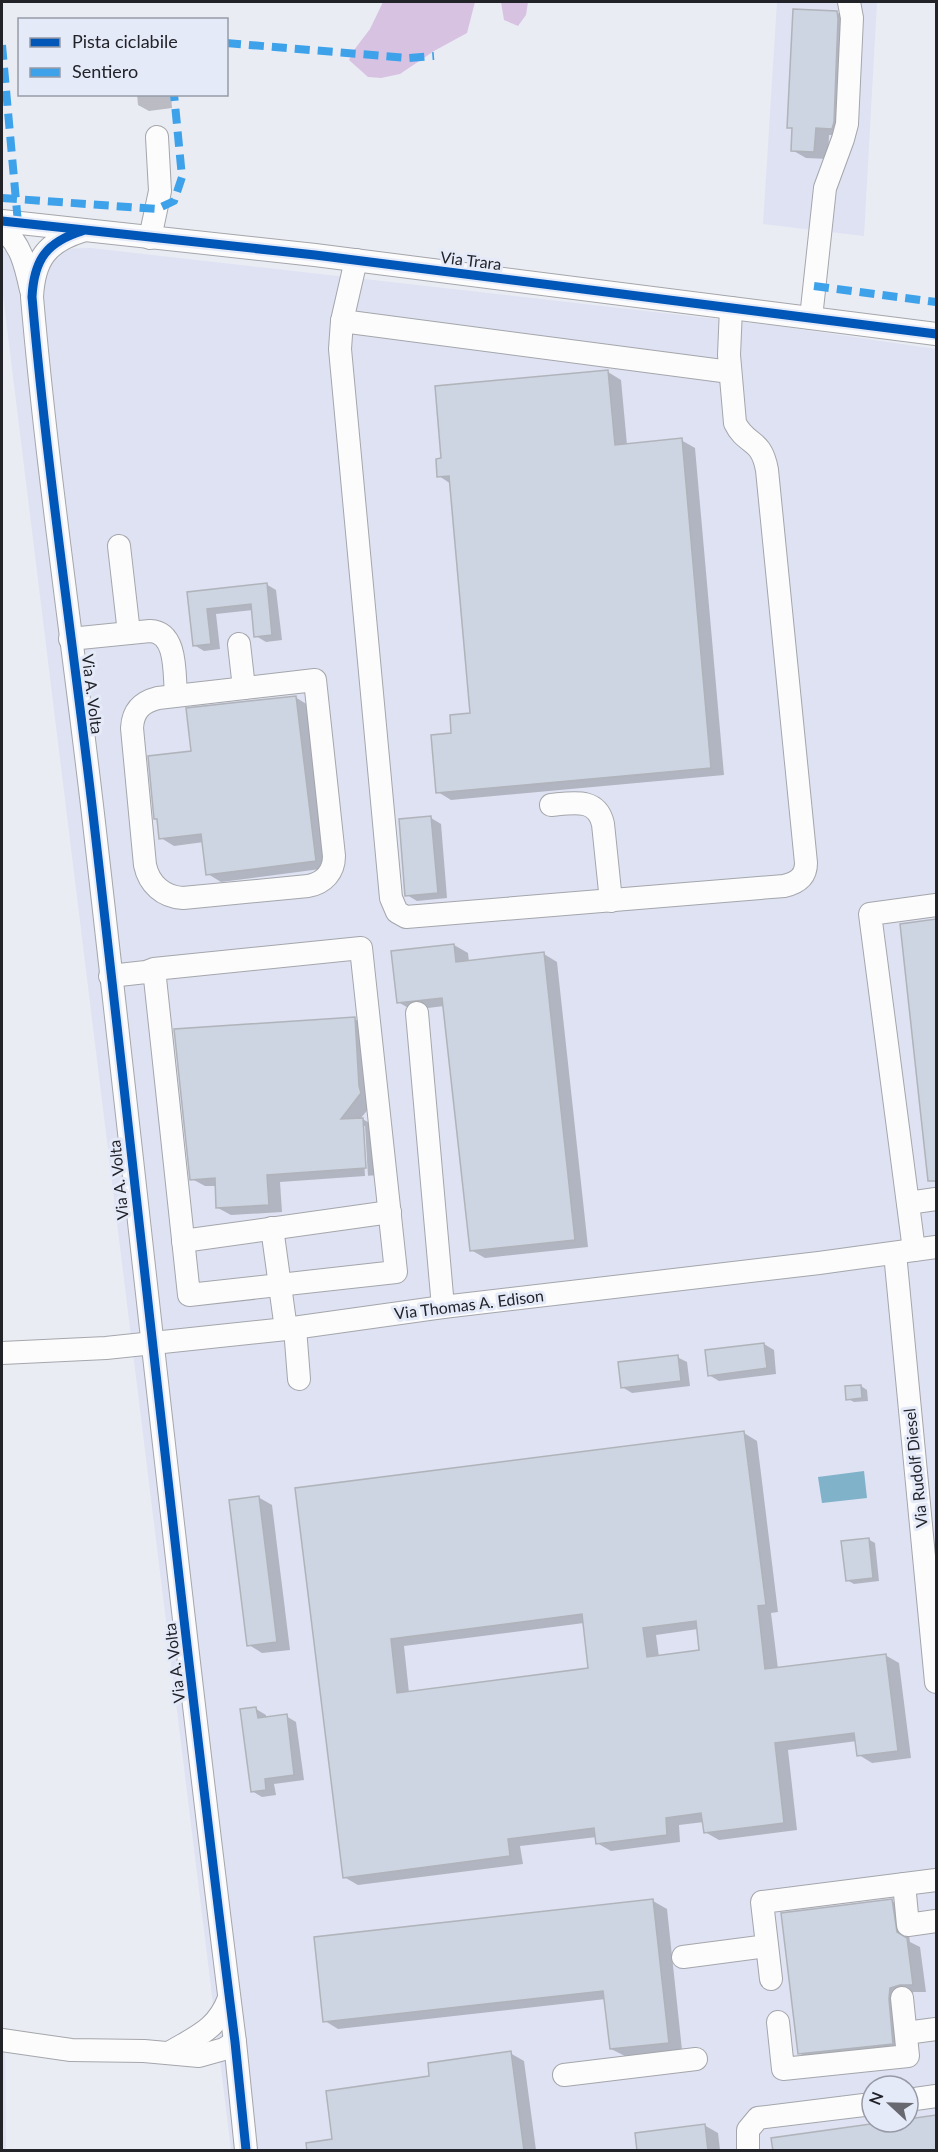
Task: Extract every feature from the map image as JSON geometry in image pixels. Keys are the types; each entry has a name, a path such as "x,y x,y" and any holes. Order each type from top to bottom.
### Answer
{"street":[{"path":"811,318 825,188 843,139 848,115 852,18 849,2"},
{"path":"150,238 160,191 158,137"},
{"name":"Via Trara","path":"2,220 82,231 356,260 936,334"},
{"path":"2,229 12,238 22,255 32,297"},
{"name":"Via A. Volta","path":"82,231 64,237 46,251 36,271 32,297 58,542 93,814 151,1343 235,2042 246,2151"},
{"path":"356,260 342,321 341,361 390,886 394,908 401,915 413,917 784,886 801,878 806,869 767,470 762,451 741,433 735,423 729,346 731,308"},
{"path":"342,321 730,372"},
{"path":"119,546 129,633"},
{"path":"70,639 155,631 167,638 171,647 176,695"},
{"path":"239,644 244,688"},
{"path":"315,680 334,863 326,878 313,885 183,898 169,896 152,882 145,865 132,723 135,712 146,702 176,695 315,680"},
{"path":"550,805 581,802 594,807 598,812 603,824 611,901"},
{"name":"Via Rudolf Diesel","path":"936,905 870,914 908,1203 904,1251 936,1682"},
{"path":"110,976 154,969 361,948 396,1272 189,1295 154,969"},
{"path":"417,1013 443,1307"},
{"path":"908,1203 936,1199"},
{"path":"183,1241 390,1212"},
{"path":"272,1228 280,1285 299,1379"},
{"name":"Via Thomas A. Edison","path":"2,1353 106,1348 290,1328 443,1307 936,1247"},
{"path":"771,1979 762,1902 936,1880"},
{"path":"904,1884 908,1925 936,1921"},
{"path":"683,1957 767,1946"},
{"path":"197,2047 217,2022 229,1998"},
{"path":"778,2022 783,2069 908,2056 902,1998"},
{"path":"906,2033 936,2029"},
{"path":"2,2040 71,2050 169,2053 197,2047 224,2049 235,2042"},
{"path":"197,2047 229,2072 239,2085"},
{"path":"564,2075 696,2059"},
{"path":"920,2098 936,2096"},
{"path":"748,2151 748,2130 758,2118 860,2105"}],"shaded area":[{"path":"383,2 475,2 467,33 434,51 400,74 381,78 368,77 349,60 370,29"},
{"path":"501,2 528,2 526,15 518,26 504,20"},
{"path":"777,2 877,2 864,236 763,224"},
{"path":"91,248 778,326 936,349 936,2150 231,2150 2,287 2,250"},
{"path":"2,2029 5,2031 6,2150 2,2150"}],"water":[{"path":"864,1471 867,1498 822,1503 818,1477"}],"building":[{"path":"793,9 837,11 834,122 832,129 816,128 814,152 791,151 792,128 787,128"},
{"path":"608,370 615,445 682,438 711,768 436,793 431,735 451,733 450,715 470,713 449,476 437,477 436,459 441,458 435,386"},
{"path":"267,583 272,635 254,637 251,604 207,609 211,644 193,646 187,592"},
{"path":"296,696 316,861 206,875 201,834 159,839 157,819 154,819 148,756 191,751 186,708"},
{"path":"431,816 438,893 405,896 399,819"},
{"path":"936,919 936,1181 928,1181 900,924"},
{"path":"454,944 456,962 544,952 575,1240 470,1251 442,998 397,1003 391,951"},
{"path":"355,1017 361,1093 341,1119 363,1118 366,1168 267,1175 269,1205 216,1208 215,1178 190,1180 174,1029"},
{"path":"764,1343 767,1368 708,1376 705,1350"},
{"path":"678,1355 681,1381 621,1388 618,1362"},
{"path":"861,1385 862,1398 846,1400 845,1386"},
{"path":"744,1431 766,1605 758,1606 765,1669 886,1654 898,1751 857,1756 854,1733 775,1743 784,1823 704,1833 701,1813 666,1818 667,1835 596,1844 594,1828 508,1839 510,1856 343,1878 295,1488","holes":["582,1614 588,1668 397,1693 391,1639","696,1621 699,1650 647,1657 643,1628"]},
{"path":"259,1496 277,1642 247,1646 229,1500"},
{"path":"869,1538 873,1578 846,1581 841,1541"},
{"path":"256,1707 258,1718 287,1714 294,1775 265,1779 266,1790 251,1792 240,1709"},
{"path":"653,1899 669,2043 610,2049 603,1991 323,2022 314,1937"},
{"path":"892,1899 897,1932 907,1938 913,1985 890,1988 893,2044 798,2054 781,1913"},
{"path":"511,2051 524,2151 307,2151 306,2143 332,2139 326,2091 429,2076 428,2063"},
{"path":"936,2115 936,2151 773,2151 771,2138 860,2126 860,2134 920,2134 920,2117"},
{"path":"705,2124 708,2151 637,2151 635,2133"}],"marked path":[{"path":"228,43 408,58 434,56"},
{"path":"2,45 18,223"},
{"path":"2,198 157,209 174,201 182,177 174,96"},
{"path":"814,286 936,302"}],"cycle path":[{"path":"2,221 315,255 936,334"},
{"path":"82,231 60,241 45,254 39,262 32,297 45,427 93,814 246,2150"}]}
